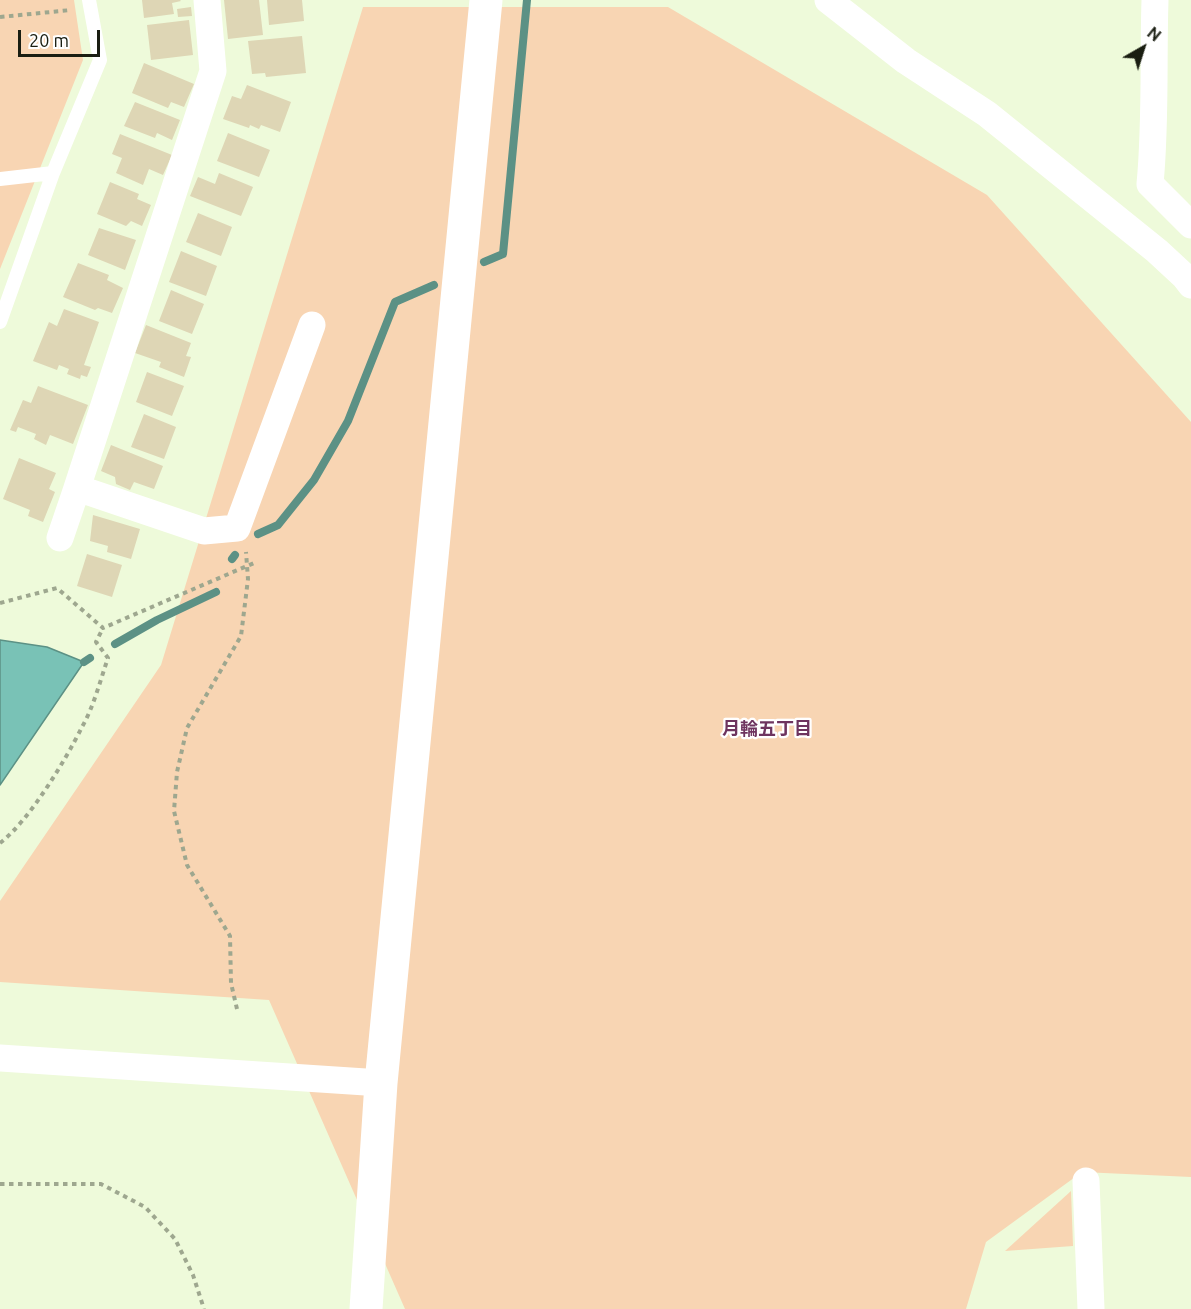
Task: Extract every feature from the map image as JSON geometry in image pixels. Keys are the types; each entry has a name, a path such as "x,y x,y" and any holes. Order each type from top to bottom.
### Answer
{"street":[{"path":"60,538 213,71 207,0"},
{"path":"366,1309 381,1083 486,0"},
{"path":"828,0 906,61 987,114 1156,251 1191,285"},
{"path":"1155,0 1153,63 1156,101 1150,184 1191,225"},
{"path":"77,488 204,531 237,528 312,325"},
{"path":"0,1058 381,1083"},
{"path":"1086,1181 1091,1309"}],"lane":[{"path":"0,322 53,172 100,60 90,4"},
{"path":"0,179 53,172"}],"path":[{"path":"0,17 90,4"},
{"path":"237,528 246,537 248,579 242,636 214,679 187,728 177,772 174,811 187,865 230,936 231,983 237,1009"},
{"path":"0,843 13,833 83,726 108,658 96,642 103,628 254,563"},
{"path":"0,603 57,588 103,628"},
{"path":"0,1184 101,1184 145,1207 175,1239 193,1275 204,1309"}],"shaded area":[{"path":"0,0 74,0 83,60 0,269"},
{"path":"363,7 668,7 987,195 1191,422 1191,1177 1082,1172 986,1242 966,1309 405,1309 269,1000 0,982 0,901 161,665"},
{"path":"1071,1191 1073,1246 1005,1251"}],"water":[{"path":"0,640 47,647 84,662 0,785"}],"building":[{"path":"142,0 181,1 172,3 174,14 144,18"},
{"path":"224,0 259,0 263,35 228,39"},
{"path":"267,0 302,0 304,21 269,25"},
{"path":"191,7 192,16 178,17 177,9"},
{"path":"189,20 193,55 151,60 147,25"},
{"path":"302,36 306,73 266,77 265,73 252,74 248,41"},
{"path":"144,63 194,84 184,107 171,102 168,108 132,93"},
{"path":"247,85 291,102 280,132 261,125 259,129 250,125 249,128 223,119 232,96 241,99"},
{"path":"135,102 180,120 172,140 157,133 155,138 124,126"},
{"path":"228,133 270,150 259,177 217,161"},
{"path":"120,134 172,155 163,175 149,169 143,185 116,173 122,158 112,154"},
{"path":"219,173 253,187 241,216 190,196 198,177 215,184"},
{"path":"110,182 139,194 137,199 151,205 142,226 131,221 126,226 97,214"},
{"path":"198,213 232,227 221,256 186,242"},
{"path":"99,228 136,240 125,270 88,255"},
{"path":"181,251 217,266 206,296 169,282"},
{"path":"78,263 109,275 107,280 123,288 112,313 98,308 95,310 63,297"},
{"path":"171,290 204,304 192,334 159,321"},
{"path":"64,309 99,322 84,365 91,367 87,377 81,375 80,379 67,374 69,369 59,365 57,370 33,361 49,322 57,326"},
{"path":"146,325 191,343 186,356 191,357 184,377 159,367 161,362 135,353"},
{"path":"147,372 184,386 172,416 136,402"},
{"path":"38,386 88,405 73,444 50,435 46,445 34,439 36,434 18,427 16,432 10,430 23,400 31,403"},
{"path":"144,414 176,427 164,459 131,447"},
{"path":"111,445 163,466 154,489 134,482 130,490 116,484 115,477 101,471"},
{"path":"19,458 56,473 49,489 55,492 43,522 28,516 30,510 3,499"},
{"path":"93,515 140,529 131,559 107,552 108,546 90,541"},
{"path":"87,554 122,565 112,597 77,586"}],"waterway":[{"path":"484,262 503,254 527,0"},
{"path":"258,534 278,525 314,480 348,421 395,302 434,285"},
{"path":"232,559 235,555"},
{"path":"115,644 157,620 216,592"},
{"path":"84,662 90,658"}],"district":[{"name":"月輪五丁目","path":"767,729"}]}
